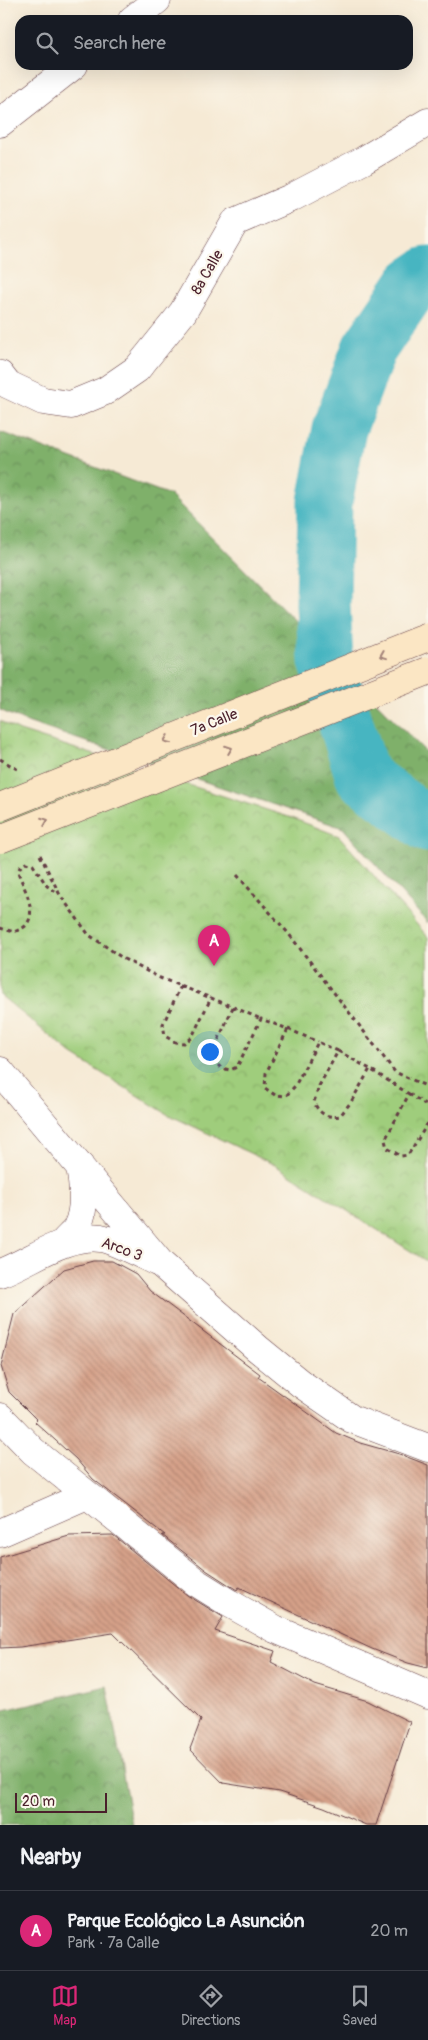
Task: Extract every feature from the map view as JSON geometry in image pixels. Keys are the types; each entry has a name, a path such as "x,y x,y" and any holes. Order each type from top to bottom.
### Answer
{"main road":[{"name":"7a Calle","path":"0,807 428,636"},
{"name":"7a Calle","path":"0,839 428,671"}],"street":[{"path":"138,15 157,0"},
{"path":"0,123 68,70"},
{"name":"8a Calle","path":"0,375 7,384 43,401 71,405 104,391 137,369 183,312 235,222 293,197 346,170 428,122"},
{"path":"0,1071 161,1264 264,1354 300,1383 344,1414 352,1419 428,1448"},
{"path":"64,1242 77,1227 82,1209 83,1180 80,1166"},
{"name":"Arco 3","path":"3,1277 64,1242 101,1238 161,1264"},
{"path":"0,1417 33,1451 87,1495 197,1582 229,1603 275,1629 428,1695"},
{"path":"0,1533 87,1495"}],"path":[{"path":"36,847 60,895 89,935 124,959 160,978 338,1051 428,1106"},
{"path":"0,928 14,932 26,926 30,918 31,911 18,872 20,867 26,863 33,865 47,886 60,895"},
{"path":"238,875 288,933 395,1072 428,1087"},
{"path":"181,986 163,1024 166,1036 175,1042 184,1043 192,1037 211,998"},
{"path":"233,1007 212,1052 214,1061 221,1068 230,1070 238,1067 261,1019"},
{"path":"288,1029 266,1073 265,1088 275,1095 286,1096 295,1086 318,1042"},
{"path":"338,1051 319,1086 314,1102 317,1109 324,1115 340,1116 351,1102 370,1069"},
{"path":"409,1094 385,1140 387,1148 401,1156 408,1154 428,1123"}],"green space":[{"path":"0,432 170,495 428,754 428,923 343,828 24,721 0,710"},
{"path":"0,721 20,731 292,818 339,836 428,937 428,1262 275,1165 167,1114 73,1055 0,995"},
{"path":"107,1686 132,1825 0,1825 0,1711"}],"building":[{"path":"93,1261 112,1261 136,1274 150,1291 260,1374 258,1377 336,1433 360,1443 399,1454 428,1465 428,1668 408,1663 372,1649 239,1587 237,1590 206,1570 162,1535 165,1535 93,1479 76,1459 35,1422 37,1420 9,1392 1,1366 14,1314 64,1269"},
{"path":"113,1535 187,1595 223,1617 215,1631 275,1651 271,1662 315,1685 368,1701 410,1722 376,1825 366,1825 324,1807 279,1792 223,1783 190,1749 201,1720 113,1633 20,1647 0,1648 0,1557 69,1536"}],"waterway":[{"path":"428,274 413,284 369,349 339,429 325,502 323,605 326,661 363,777 428,825"}],"place":[{"name":"Parque Ecológico La Asunción","path":"214,966"}]}
